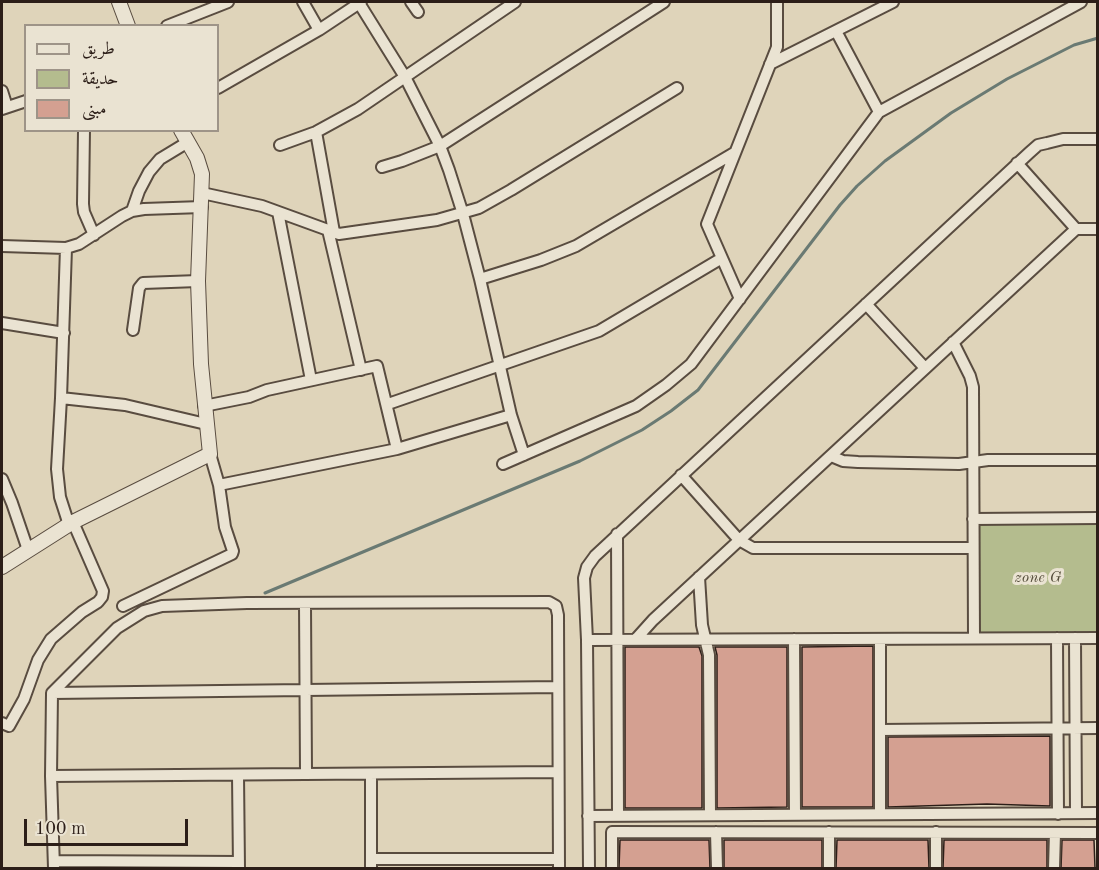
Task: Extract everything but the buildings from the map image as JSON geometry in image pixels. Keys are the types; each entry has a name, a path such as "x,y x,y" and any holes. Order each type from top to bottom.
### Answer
{"street":[{"path":"119,2 127,24"},
{"path":"171,24 213,4 228,2"},
{"path":"303,2 319,30"},
{"path":"219,87 319,30 360,2 405,77 440,146 464,214 499,367 524,455"},
{"path":"411,2 418,12"},
{"path":"382,167 402,162 440,146 664,2"},
{"path":"740,299 707,224 777,47 777,2"},
{"path":"770,64 893,2"},
{"path":"503,464 636,406 666,385 690,363 879,112 1082,2"},
{"path":"280,145 316,132 358,109 508,3"},
{"path":"836,32 879,112"},
{"path":"2,246 66,248 79,244 132,211 202,200 262,206 339,234 401,226 464,214 541,174 677,88"},
{"path":"2,91 4,108 24,102"},
{"path":"84,132 83,204 94,235"},
{"path":"316,132 331,231 361,370"},
{"path":"123,606 230,556 233,551 225,527 206,424 198,281 202,200 200,166 185,136 149,172 132,211"},
{"path":"588,868 587,640 584,578 587,567 617,534 1017,163 1038,146 1047,142 1098,139"},
{"path":"480,279 541,260 576,246 735,153"},
{"path":"1017,163 1076,229"},
{"path":"278,212 311,380"},
{"path":"635,640 699,577 1076,229 1098,229"},
{"path":"2,723 9,726 24,699 38,660 51,639 82,612 98,602 103,591 60,497 57,469 66,248"},
{"path":"388,404 599,331 722,258"},
{"path":"133,330 139,288 143,283 198,281"},
{"path":"866,304 925,368"},
{"path":"2,323 64,333"},
{"path":"953,342 973,387 974,638"},
{"path":"204,406 377,366 397,449"},
{"path":"61,398 125,405 206,424"},
{"path":"219,485 397,449 511,415"},
{"path":"2,567 71,523 210,454"},
{"path":"831,456 843,461 858,462 959,464 988,460 1098,460"},
{"path":"681,475 739,540 753,548 974,548"},
{"path":"2,479 28,550"},
{"path":"973,519 1098,518"},
{"path":"617,534 618,816"},
{"path":"699,577 702,625 709,655 710,815"},
{"path":"238,775 239,865 54,865 51,776 52,693 117,628 144,611 162,606 247,603 549,602 556,606 558,615 559,864 371,864 371,774"},
{"path":"304,604 306,773"},
{"path":"1057,638 1058,814"},
{"path":"1075,638 1076,813"},
{"path":"587,640 1098,638"},
{"path":"794,639 795,815"},
{"path":"880,639 880,814"},
{"path":"52,693 558,687"},
{"path":"880,730 1098,728"},
{"path":"51,776 558,772"},
{"path":"588,816 1098,813"},
{"path":"612,868 612,832 1098,833"},
{"path":"716,832 717,868"},
{"path":"829,832 829,868"},
{"path":"936,832 936,868"},
{"path":"1054,868 1055,832"}],"green space":[{"name":"zone G","path":"978,523 1097,524 1097,632 978,632"}],"waterway":[{"path":"265,593 580,461 642,430 671,411 698,390 840,205 885,161 951,113 1007,79 1074,45 1098,38"}]}
